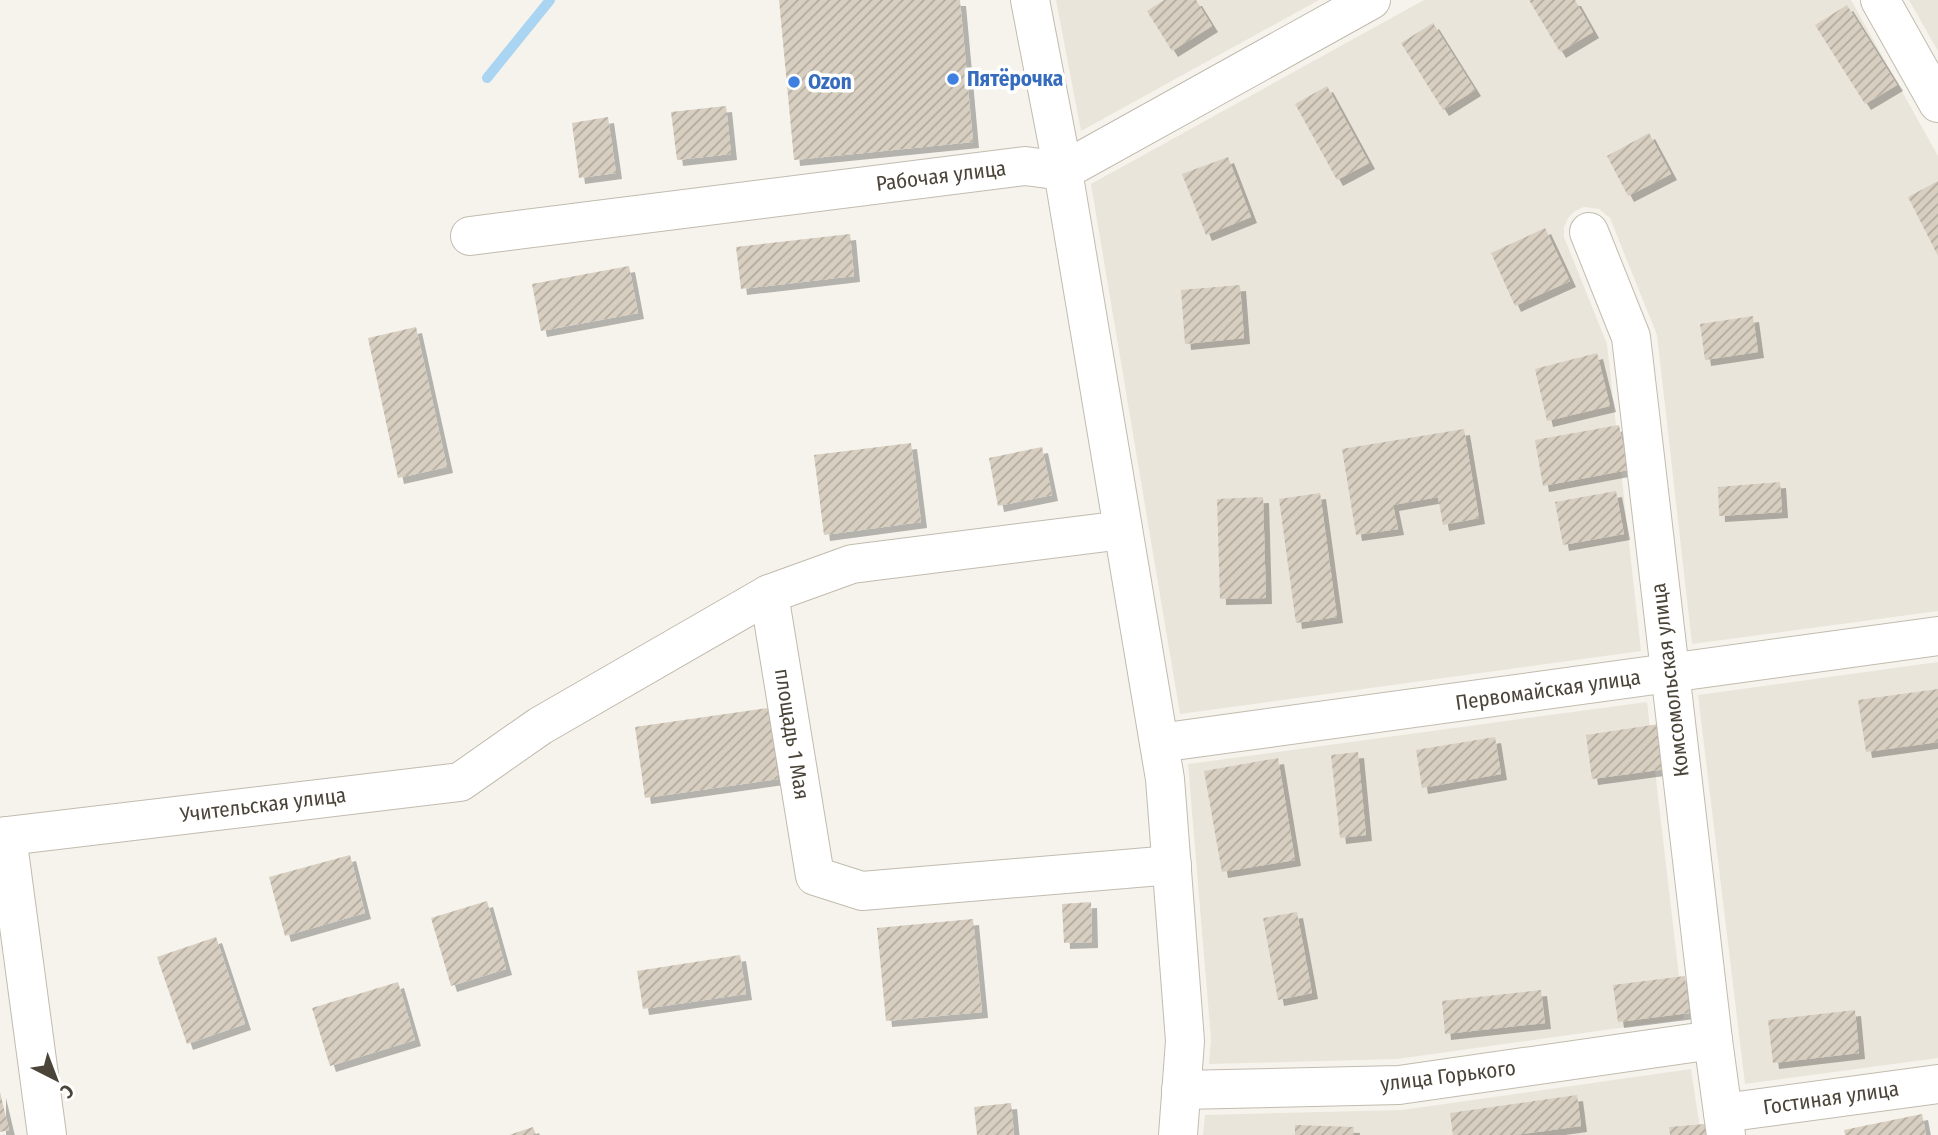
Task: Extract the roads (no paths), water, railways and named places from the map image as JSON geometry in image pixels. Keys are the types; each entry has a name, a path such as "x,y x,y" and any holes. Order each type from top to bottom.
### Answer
{"street":[{"path":"1030,0 1063,171 1165,779 1185,1041 1178,1135"},
{"path":"1063,171 1371,0"},
{"path":"1880,0 1938,103"},
{"name":"Рабочая улица","path":"470,236 1025,166 1063,171"},
{"name":"Комсомольская улица","path":"1589,232 1631,337 1669,673 1725,1124"},
{"path":"769,594 852,564 1123,530"},
{"name":"Учительская улица","path":"47,1135 4,836 460,782 540,726 769,594"},
{"name":"площадь 1 Мая","path":"769,594 815,876 862,891 1172,865"},
{"name":"Первомайская улица","path":"1159,743 1938,636"},
{"name":"улица Горького","path":"1181,1090 1399,1085 1713,1040"},
{"name":"Гостиная улица","path":"1725,1124 1938,1084"}],"waterway":[{"path":"487,78 550,0"}],"place":[{"name":"Пятёрочка","path":"953,79"},
{"name":"Ozon","path":"794,82"}]}
